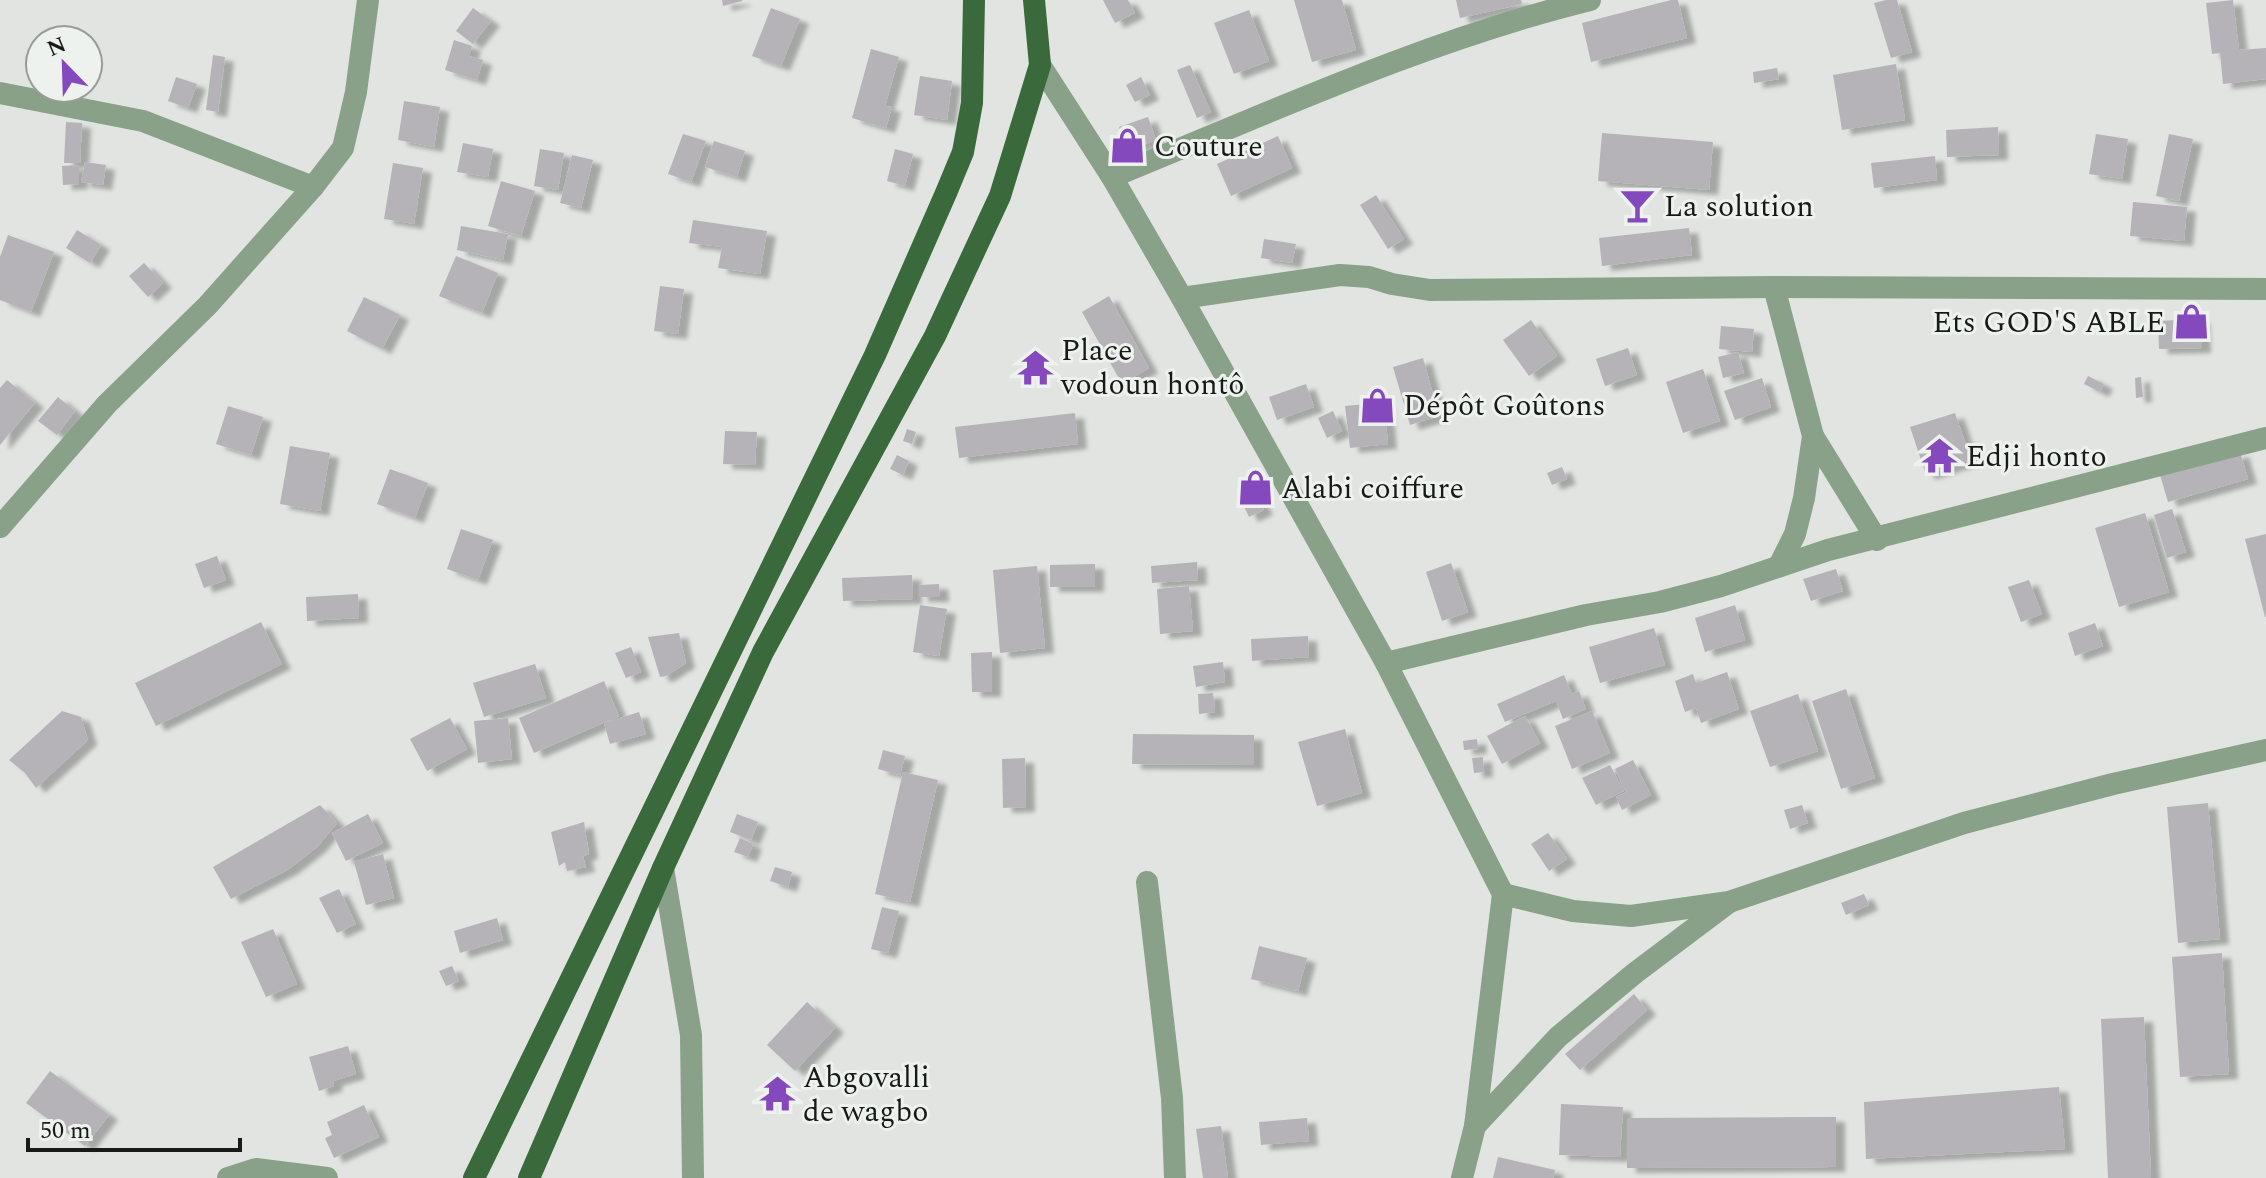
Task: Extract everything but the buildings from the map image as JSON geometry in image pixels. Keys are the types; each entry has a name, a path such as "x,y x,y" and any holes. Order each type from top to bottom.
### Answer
{"main road":[{"path":"474,1178 875,355 946,193 963,152 972,103 974,0"},
{"path":"529,1178 663,868 763,652 935,336 1000,196 1040,65 1034,0"}],"street":[{"path":"0,527 107,404 208,305 313,187 343,148 356,92 368,0"},
{"path":"1112,177 1435,45 1526,16 1590,0"},
{"path":"1040,65 1112,177 1386,663 1503,894 1475,1126 1462,1178"},
{"path":"0,93 143,121 313,187"},
{"path":"1182,298 1340,275 1369,277 1430,290 1774,287 2266,289"},
{"path":"1774,287 1813,436 1877,540"},
{"path":"1779,566 1795,534 1813,436"},
{"path":"1386,663 1586,615 1660,602 1721,586 1828,550 1877,540 2266,438"},
{"path":"1503,894 1573,911 1631,916 1729,902 1964,823 2113,784 2266,750"},
{"path":"663,868 691,1035 693,1178"},
{"path":"1147,882 1172,1098 1175,1178"},
{"path":"1475,1126 1558,1037 1635,973 1729,902"},
{"path":"228,1178 256,1169 327,1178"}],"place":[{"name":"Couture","path":"1128,146"},
{"name":"La solution","path":"1638,206"},
{"name":"Ets GOD'S ABLE","path":"2191,322"},
{"name":"Place vodoun hontô","path":"1035,367"},
{"name":"Dépôt Goûtons","path":"1377,405"},
{"name":"Edji honto","path":"1940,456"},
{"name":"Alabi coiffure","path":"1255,488"},
{"name":"Abgovalli de wagbo","path":"777,1094"}]}
